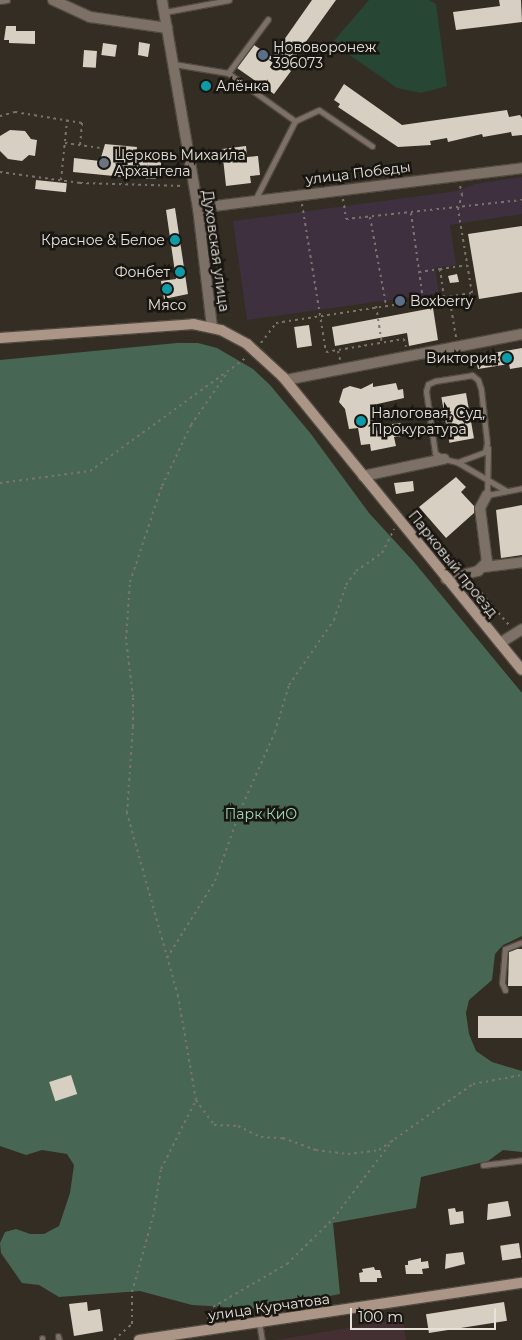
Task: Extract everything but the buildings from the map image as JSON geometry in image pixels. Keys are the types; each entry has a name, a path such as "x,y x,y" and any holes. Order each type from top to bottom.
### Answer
{"street":[{"path":"53,0 90,17 167,28"},
{"name":"Духовская улица","path":"0,338 187,324 212,327 198,208 162,0"},
{"name":"улица Победы","path":"198,208 522,168"},
{"name":"Парковый проезд","path":"212,327 256,350 286,380 446,579 522,670"},
{"path":"286,380 522,334"},
{"path":"363,476 444,459"},
{"path":"484,567 487,562 480,508 487,495"},
{"path":"446,579 484,567 522,562"},
{"path":"500,642 519,631"},
{"name":"улица Курчатова","path":"139,1340 522,1283"}],"lane":[{"path":"0,1 7,0"},
{"path":"165,12 229,0"},
{"path":"228,73 268,20"},
{"path":"174,64 228,73 295,121"},
{"path":"255,200 295,121 319,110 372,146"},
{"path":"505,490 490,481 477,471 457,462 444,459 435,453 426,391 428,384 472,375 478,380 487,443 490,481 487,495 522,488"},
{"path":"457,462 477,457 485,452 487,443"},
{"path":"505,990 502,983 504,949 522,942"},
{"path":"483,1165 522,1160"},
{"path":"259,1322 262,1340"}],"path":[{"path":"0,116 15,112 82,123 80,145"},
{"path":"61,180 67,121"},
{"path":"65,143 100,148"},
{"path":"0,172 61,180 193,186"},
{"path":"0,483 90,471 227,373 256,350 276,322 472,293 458,209 462,195 459,175"},
{"path":"341,189 346,219 458,209 522,200"},
{"path":"301,194 326,352 404,338"},
{"path":"411,214 423,300"},
{"path":"370,217 386,305"},
{"path":"419,272 467,265"},
{"path":"440,269 444,297"},
{"path":"449,296 458,347"},
{"path":"376,306 382,342"},
{"path":"227,373 191,425 162,486 130,582 126,639 133,716 127,813 187,1034 187,1052 196,1100 214,1125 238,1126 261,1137 283,1138 316,1150 348,1154 379,1150 473,1084 522,1075"},
{"path":"167,958 215,881 240,811 275,732 289,686 334,620 346,585 356,571 382,553 390,539"},
{"path":"438,553 466,574 519,631"},
{"path":"114,1340 132,1324 132,1292 154,1217 161,1169 196,1100"},
{"path":"203,1330 213,1307 288,1264 333,1219 395,1137"}],"shaded area":[{"path":"522,177 522,214 450,225 456,265 435,268 439,293 247,320 233,221 457,191 475,184"},
{"path":"403,1319 406,1340 275,1340"}],"green space":[{"path":"369,0 429,0 436,4 447,86 421,93 397,88 332,43"},
{"name":"Парк КиО","path":"177,343 198,343 217,348 253,369 270,385 311,434 369,513 414,562 522,693 522,936 503,945 495,954 492,980 469,1000 466,1013 469,1034 476,1051 492,1062 522,1071 522,1152 503,1150 488,1161 421,1177 416,1208 333,1223 340,1294 259,1309 192,1305 140,1291 59,1297 39,1285 22,1283 1,1253 0,1243 5,1232 16,1229 30,1234 44,1234 59,1226 70,1193 74,1165 67,1154 42,1150 26,1155 0,1146 0,360"}],"place":[{"name":"Нововоронеж 396073","path":"263,55"},
{"name":"Алёнка","path":"206,86"},
{"name":"Церковь Михаила Архангела","path":"104,163"},
{"name":"Красное & Белое","path":"175,240"},
{"name":"Фонбет","path":"180,272"},
{"name":"Мясо","path":"167,289"},
{"name":"Boxberry","path":"400,301"},
{"name":"Виктория","path":"507,358"},
{"name":"Налоговая, Суд, Прокуратура","path":"361,421"}]}
